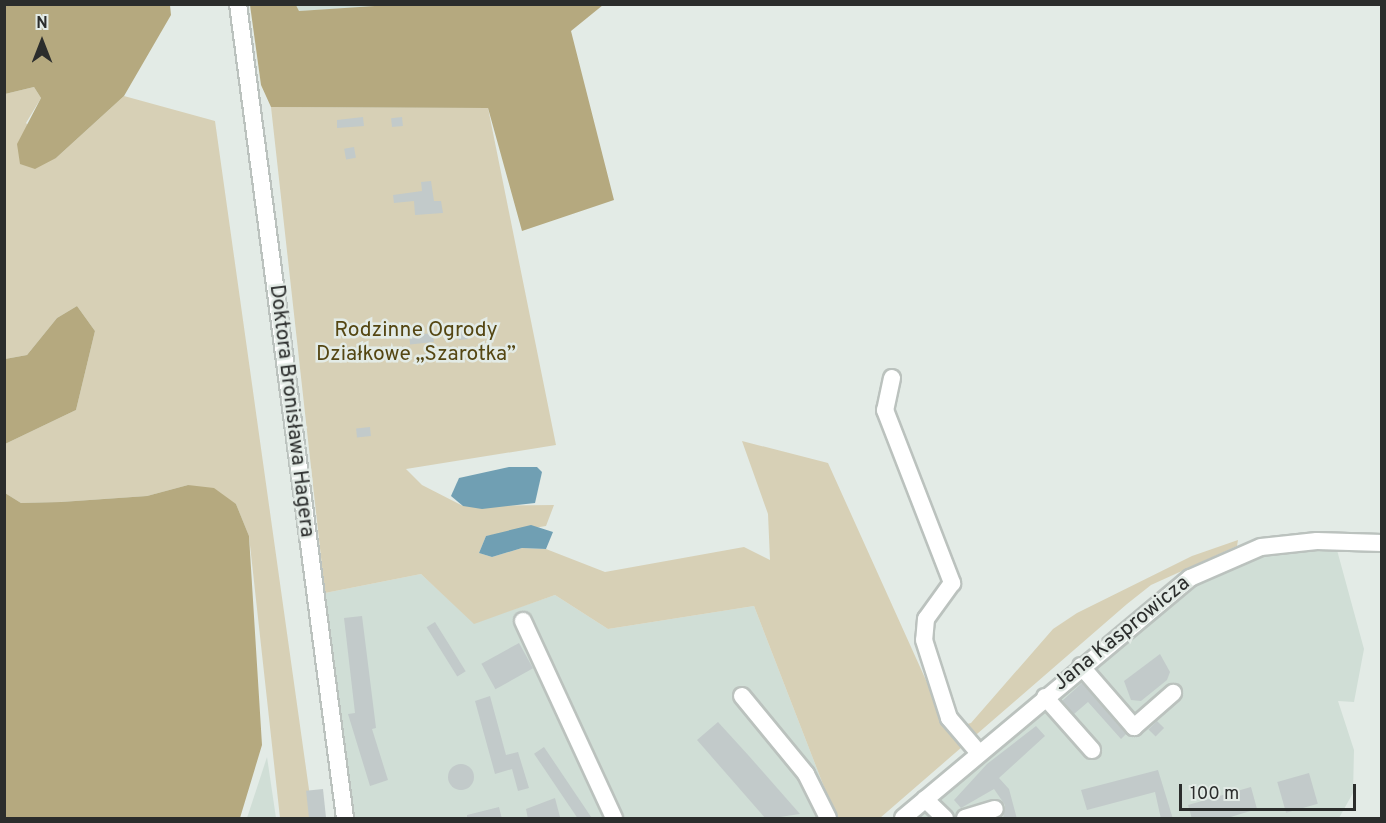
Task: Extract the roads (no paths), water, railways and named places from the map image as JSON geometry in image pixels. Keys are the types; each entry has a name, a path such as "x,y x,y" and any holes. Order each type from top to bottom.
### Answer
{"street":[{"name":"Doktora Bronisława Hagera","path":"238,4 345,819"},
{"path":"892,378 885,410 952,583 926,620 924,640 949,718 978,753"},
{"name":"Jana Kasprowicza","path":"903,819 1164,596 1217,563 1289,543 1382,543"},
{"path":"523,621 614,819"},
{"path":"1081,666 1134,728 1173,693"},
{"path":"742,696 806,774 828,819"},
{"path":"1045,697 1092,750"},
{"path":"926,799 945,819"},
{"path":"965,819 995,809"}],"water":[{"path":"509,467 537,467 542,472 535,503 482,509 463,506 451,496 459,478"},
{"path":"531,525 553,532 546,549 522,548 492,557 479,553 486,536"}],"park label":[{"name":"Rodzinne Ogrody Działkowe „Szarotka”","path":"416,343"}]}
